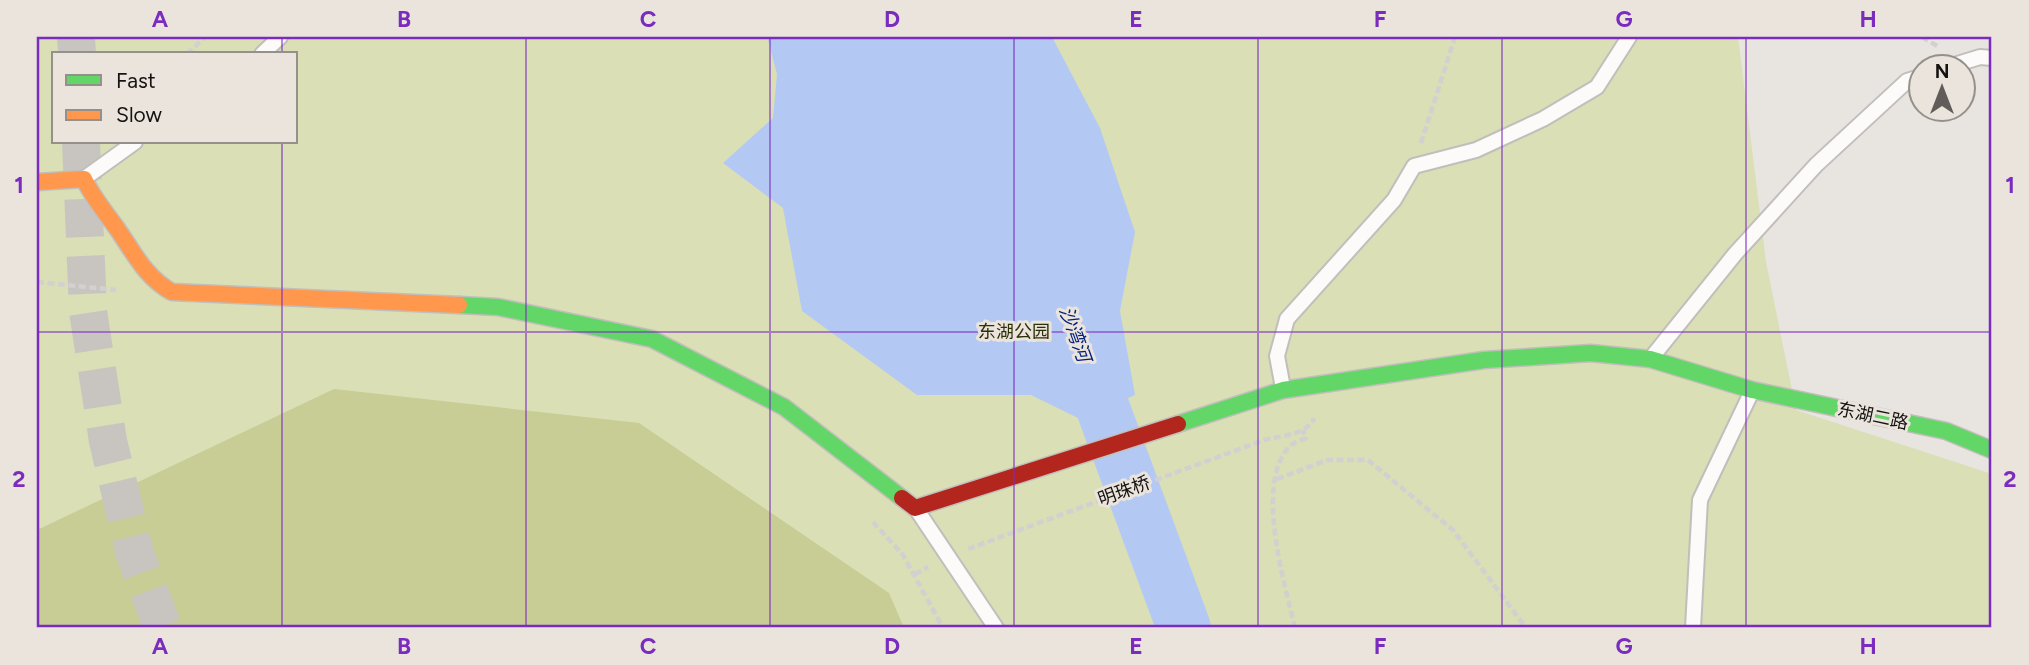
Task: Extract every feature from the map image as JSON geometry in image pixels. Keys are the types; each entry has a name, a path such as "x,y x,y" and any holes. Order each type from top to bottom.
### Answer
{"street":[{"path":"37,182 84,179 93,200 117,229 146,273 160,287 172,292 498,306 652,339 784,407 915,508"},
{"name":"东湖二路","path":"915,508 1283,390 1484,360 1591,353 1650,359 1752,390 1946,431 1992,450"}],"lane":[{"path":"264,52 280,37"},
{"path":"1283,390 1277,356 1287,319 1394,200 1414,166 1476,150 1554,113 1597,87 1629,37"},
{"path":"1650,359 1735,254 1816,165 1906,82"},
{"path":"84,179 132,144"},
{"path":"1693,628 1700,500 1752,390"},
{"path":"915,508 996,628"}],"path":[{"path":"189,52 205,37"},
{"path":"1414,166 1455,37"},
{"path":"1295,628 1274,538 1274,493 1280,461 1292,444 1306,438 1303,430"},
{"name":"明珠桥","path":"984,542 1264,440"},
{"path":"1277,479 1327,460 1368,460 1453,530 1526,628"},
{"path":"868,516 903,555 943,628"}],"green space":[{"name":"东湖公园","path":"37,37 1738,37 1766,262 1796,410 1992,474 1992,628 37,628"},
{"path":"334,389 639,423 889,593 904,628 37,628 37,530"}],"water":[{"path":"771,37 1052,37 1100,128 1135,232 1120,311 1135,395 1080,419 1031,395 917,395 802,311 783,208 723,163 773,118 777,74 768,40"}],"waterway":[{"name":"沙湾河","path":"1077,338 1184,628"}],"tunnel":[{"path":"76,37 77,52"},
{"path":"81,144 88,311 108,441 135,554 163,628"}],"traffic: fast":[{"path":"459,305 498,307 652,339 784,407 902,498"},
{"path":"1178,424 1283,390 1484,360 1591,353 1650,359 1752,390 1946,431 1992,450"}],"traffic: slow":[{"path":"37,182 84,179 141,264 155,280 172,292 459,305"}],"traffic: jam":[{"path":"902,498 915,508 1178,424"}]}
